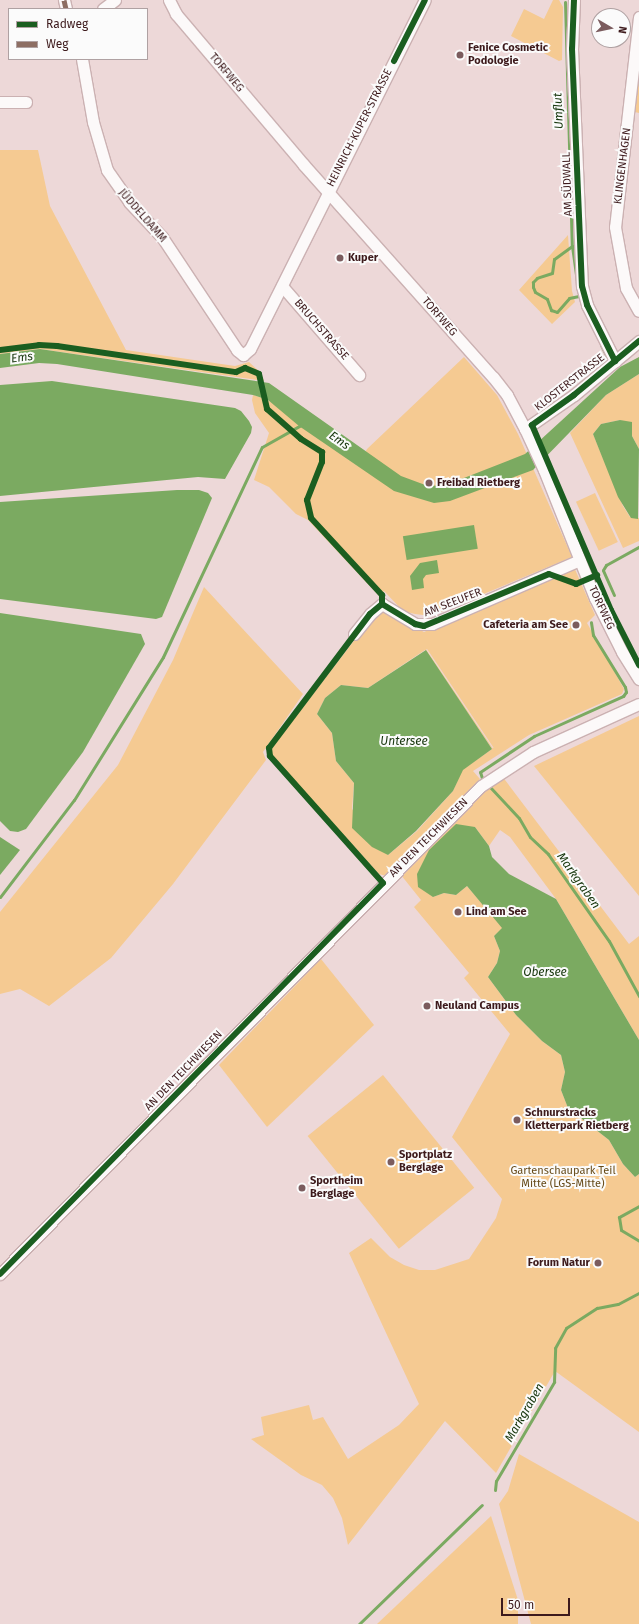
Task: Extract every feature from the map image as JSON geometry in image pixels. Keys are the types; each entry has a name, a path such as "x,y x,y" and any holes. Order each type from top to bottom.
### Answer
{"street":[{"path":"104,8 115,0"},
{"name":"TORFWEG","path":"169,0 176,14 328,192 493,377 528,427 530,440 615,640 639,679"},
{"name":"HEINRICH-KUPER-STRASSE","path":"328,192 425,0"},
{"name":"AM SÜDWALL","path":"574,0 572,49 582,286 588,305 615,361"},
{"name":"KLINGENHAGEN","path":"639,17 615,227 626,288 639,310"},
{"name":"JÜDDELDAMM","path":"82,60 94,122 107,170 129,202 162,237 237,350 243,355 250,349 282,286"},
{"path":"0,102 26,102"},
{"path":"282,286 328,192"},
{"name":"BRUCHSTRASSE","path":"282,286 359,375"},
{"name":"KLOSTERSTRASSE","path":"528,427 639,341"},
{"name":"AM SEEUFER","path":"354,634 370,614 382,604 415,624 432,624 580,560"},
{"name":"AN DEN TEICHWIESEN","path":"0,1274 481,786 533,752 639,704"}],"green space":[{"path":"553,0 559,0 563,7 562,60 559,61 511,36 524,9 544,19"},
{"path":"639,75 639,113 635,112"},
{"path":"0,150 38,150 50,206 126,350 235,366 249,362 261,373 264,381 40,349 0,354"},
{"path":"568,235 572,291 575,302 552,324 519,290"},
{"name":"Freibad Rietberg","path":"464,357 497,395 518,434 572,557 431,616 415,614 403,611 384,591 380,597 308,520 296,514 269,487 254,480 269,433 255,413 252,400 253,395 268,400 358,466 367,449"},
{"path":"639,374 639,449 632,436 632,426 620,420 601,424 593,434 623,506 630,517 639,518 639,541 623,548 570,433 606,395"},
{"path":"595,493 618,542 599,551 576,502"},
{"path":"574,567 595,615 587,623 624,689 622,694 529,735 473,771 480,779 386,876 379,874 271,755 271,749 373,616 382,610 424,632","holes":["425,650 492,749 462,770 453,791 417,831 388,855 352,809 354,783 336,761 332,733 317,714 325,698 341,685 368,688"]},
{"path":"204,587 303,694 263,752 266,760 173,884 111,958 49,1006 20,989 0,994 0,912 118,765 173,660"},
{"path":"639,716 639,896 534,766"},
{"name":"Gartenschaupark Teil Mitte (LGS-Mitte)","path":"502,776 629,944 639,936 639,1040 556,899 510,837 500,830 489,846 475,827 433,897 444,893 456,895 467,886 503,928 494,936 500,951 497,963 488,977 516,1015 542,1041 561,1055 565,1072 561,1090 568,1108 609,1140 623,1164 635,1177 639,1174 639,1432 555,1371 496,1473 445,1421 348,1545 342,1518 333,1498 322,1485 301,1475 251,1439 264,1435 261,1417 309,1405 313,1420 323,1417 348,1459 399,1425 419,1404 349,1253 371,1238 390,1257 404,1265 419,1270 435,1270 469,1259 496,1218 502,1199 452,1137 510,1034 464,978 469,973 414,907 421,900 401,875 481,792"},
{"path":"321,959 374,1025 267,1127 219,1065"},
{"name":"Sportplatz Berglage","path":"383,1075 474,1188 399,1249 308,1136"},
{"path":"519,1454 639,1522 639,1624 531,1624 499,1504 508,1491"},
{"path":"491,1516 518,1600 518,1624 377,1624"}],"water":[{"name":"Ems","path":"40,349 269,383 401,476 428,486 446,485 525,454 620,367 639,357 639,374 606,395 533,470 450,501 434,503 394,491 299,426 268,400 253,395 57,364 39,363 0,368 0,354"},
{"path":"52,381 235,408 241,411 249,421 252,427 251,433 225,479 198,477 0,496 0,385"},
{"path":"620,420 632,422 632,436 639,449 638,519 631,518 618,497 593,434 601,424"},
{"path":"177,490 199,490 208,493 212,498 162,617 156,619 0,599 0,502"},
{"path":"474,525 478,549 407,560 403,536"},
{"path":"437,560 439,573 426,575 423,579 424,588 412,590 410,576 420,563"},
{"path":"0,613 141,634 145,644 83,752 26,829 18,832 10,831 0,821"},
{"name":"Untersee","path":"426,650 492,749 463,770 453,791 416,831 388,855 372,847 352,828 354,783 336,761 332,733 317,714 325,698 341,685 368,688"},
{"name":"Obersee","path":"456,824 475,827 489,846 492,857 509,874 556,899 639,1040 639,1174 635,1177 623,1164 609,1140 568,1108 561,1090 565,1072 561,1055 542,1041 516,1015 488,977 497,963 500,951 494,936 502,928 467,886 456,895 444,893 433,897 418,887 417,874 429,850"},
{"path":"0,837 20,850 0,875"}],"pier":[{"path":"427,649 494,748 493,748"}],"waterway":[{"name":"Umflut","path":"565,2 572,246 577,280"},
{"path":"572,246 554,259 552,273 537,278 533,282 533,287 535,292 547,299 551,310 557,312 569,298 579,296"},
{"name":"Umflut","path":"578,289 581,301"},
{"name":"Umflut","path":"601,345 607,357"},
{"path":"0,897 74,800 163,657 262,447 301,425"},
{"name":"Markgraben","path":"614,595 603,570 606,565 639,547"},
{"name":"Markgraben","path":"482,778 480,772 534,736 623,696 626,692 625,687 593,635 591,622"},
{"name":"Markgraben","path":"490,787 519,818 530,837 548,854 609,941 639,996"},
{"name":"Markgraben","path":"639,1206 619,1217 621,1230 639,1241"},
{"name":"Markgraben","path":"495,1490 496,1481 554,1382 555,1348 566,1328 597,1308 618,1304 639,1293"},
{"name":"Markgraben","path":"359,1624 482,1505"}],"marked path":[{"path":"64,0 66,8"}],"cycle path":[{"path":"394,61 425,0"},
{"path":"574,0 572,49 582,286 587,305 615,361"},
{"path":"639,341 574,395 532,425 611,610 639,665"},
{"path":"0,350 39,345 57,346 236,372 245,368 259,374 267,409 301,439 322,452 322,462 307,500 311,518 382,595 382,604"},
{"path":"382,604 415,624 424,626 549,574 576,584 597,575"},
{"path":"0,1274 383,883 270,756 269,748 370,614 382,604"}],"place":[{"name":"Fenice Cosmetic Podologie","path":"460,55"},
{"name":"Kuper","path":"340,258"},
{"name":"Freibad Rietberg","path":"429,483"},
{"name":"Cafeteria am See","path":"576,625"},
{"name":"Lind am See","path":"458,912"},
{"name":"Neuland Campus","path":"427,1006"},
{"name":"Schnurstracks Kletterpark Rietberg","path":"517,1120"},
{"name":"Sportplatz Berglage","path":"391,1162"},
{"name":"Sportheim Berglage","path":"302,1188"},
{"name":"Forum Natur","path":"598,1263"}]}
